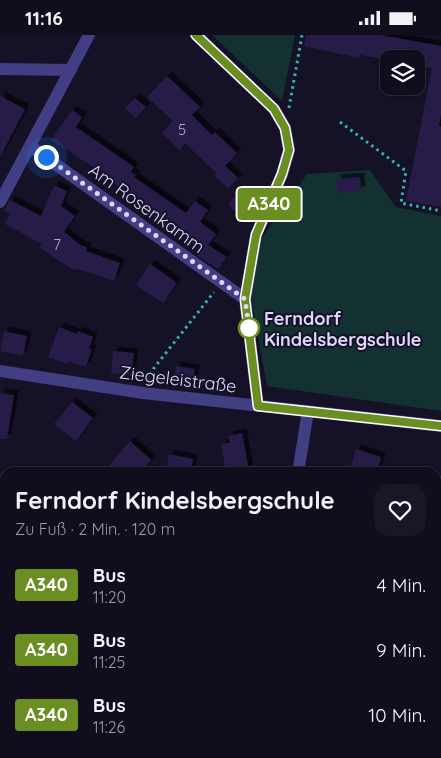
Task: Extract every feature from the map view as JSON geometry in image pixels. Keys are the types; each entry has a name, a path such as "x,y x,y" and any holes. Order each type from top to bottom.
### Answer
{"street":[{"path":"0,202 90,35"},
{"path":"196,35 274,109 285,128 289,150 282,174 256,235 245,299 258,406"},
{"path":"0,69 71,70"},
{"name":"Am Rosenkamm","path":"30,146 245,299"},
{"name":"Ziegeleistraße","path":"0,371 143,393 441,426"},
{"path":"299,467 308,411"}],"path":[{"path":"285,128 302,35"},
{"path":"340,122 406,171 401,203 441,211"},
{"path":"143,393 154,368 221,282"}],"green space":[{"path":"212,35 295,35 282,101"},
{"path":"370,170 396,207 441,216 441,411 267,386 251,297 261,239 307,174"}],"building":[{"path":"306,35 380,35 441,46 441,114 439,126 441,127 441,207 406,201 432,68 425,67 425,50 380,50 380,58 360,55 359,58 304,46"},
{"path":"167,76 200,107 192,115 212,135 215,132 237,153 225,166 238,178 228,188 214,175 216,173 185,143 179,150 162,133 173,121 147,97"},
{"path":"0,96 25,109 0,157"},
{"path":"135,98 146,107 136,118 125,108"},
{"path":"72,110 82,117 76,127 134,167 131,172 136,175 134,177 186,213 195,201 208,210 200,222 216,234 208,245 227,257 218,269 197,255 201,250 141,207 143,204 114,183 115,181 51,140"},
{"path":"360,177 361,191 338,193 336,179"},
{"path":"54,185 67,191 61,206 75,216 64,232 80,245 87,247 86,251 120,263 114,281 81,270 72,269 39,247 42,244 5,224 10,214 4,211 10,200 41,216"},
{"path":"238,194 249,204 239,215 228,204"},
{"path":"150,264 177,283 163,303 136,285"},
{"path":"59,327 77,334 78,331 93,337 89,349 92,349 86,367 68,361 67,364 48,357"},
{"path":"4,331 27,336 23,356 0,351"},
{"path":"113,351 134,353 131,375 111,373"},
{"path":"176,366 195,369 193,383 174,381"},
{"path":"0,393 14,395 7,439 0,439"},
{"path":"72,402 93,418 76,441 54,424"},
{"path":"242,433 248,467 225,467 221,444 230,443 228,436"},
{"path":"130,441 151,460 145,467 108,467"},
{"path":"356,449 381,457 378,467 351,467"},
{"path":"169,454 193,459 192,467 167,467"}],"bus line":[{"name":"A340","path":"196,35 274,109 285,128 289,150 282,174 256,235 245,299 258,406 441,426"}],"place":[{"name":"Ferndorf Kindelsbergschule","path":"249,328"}],"route":[{"path":"46,157 245,299 250,335 249,328"}]}
